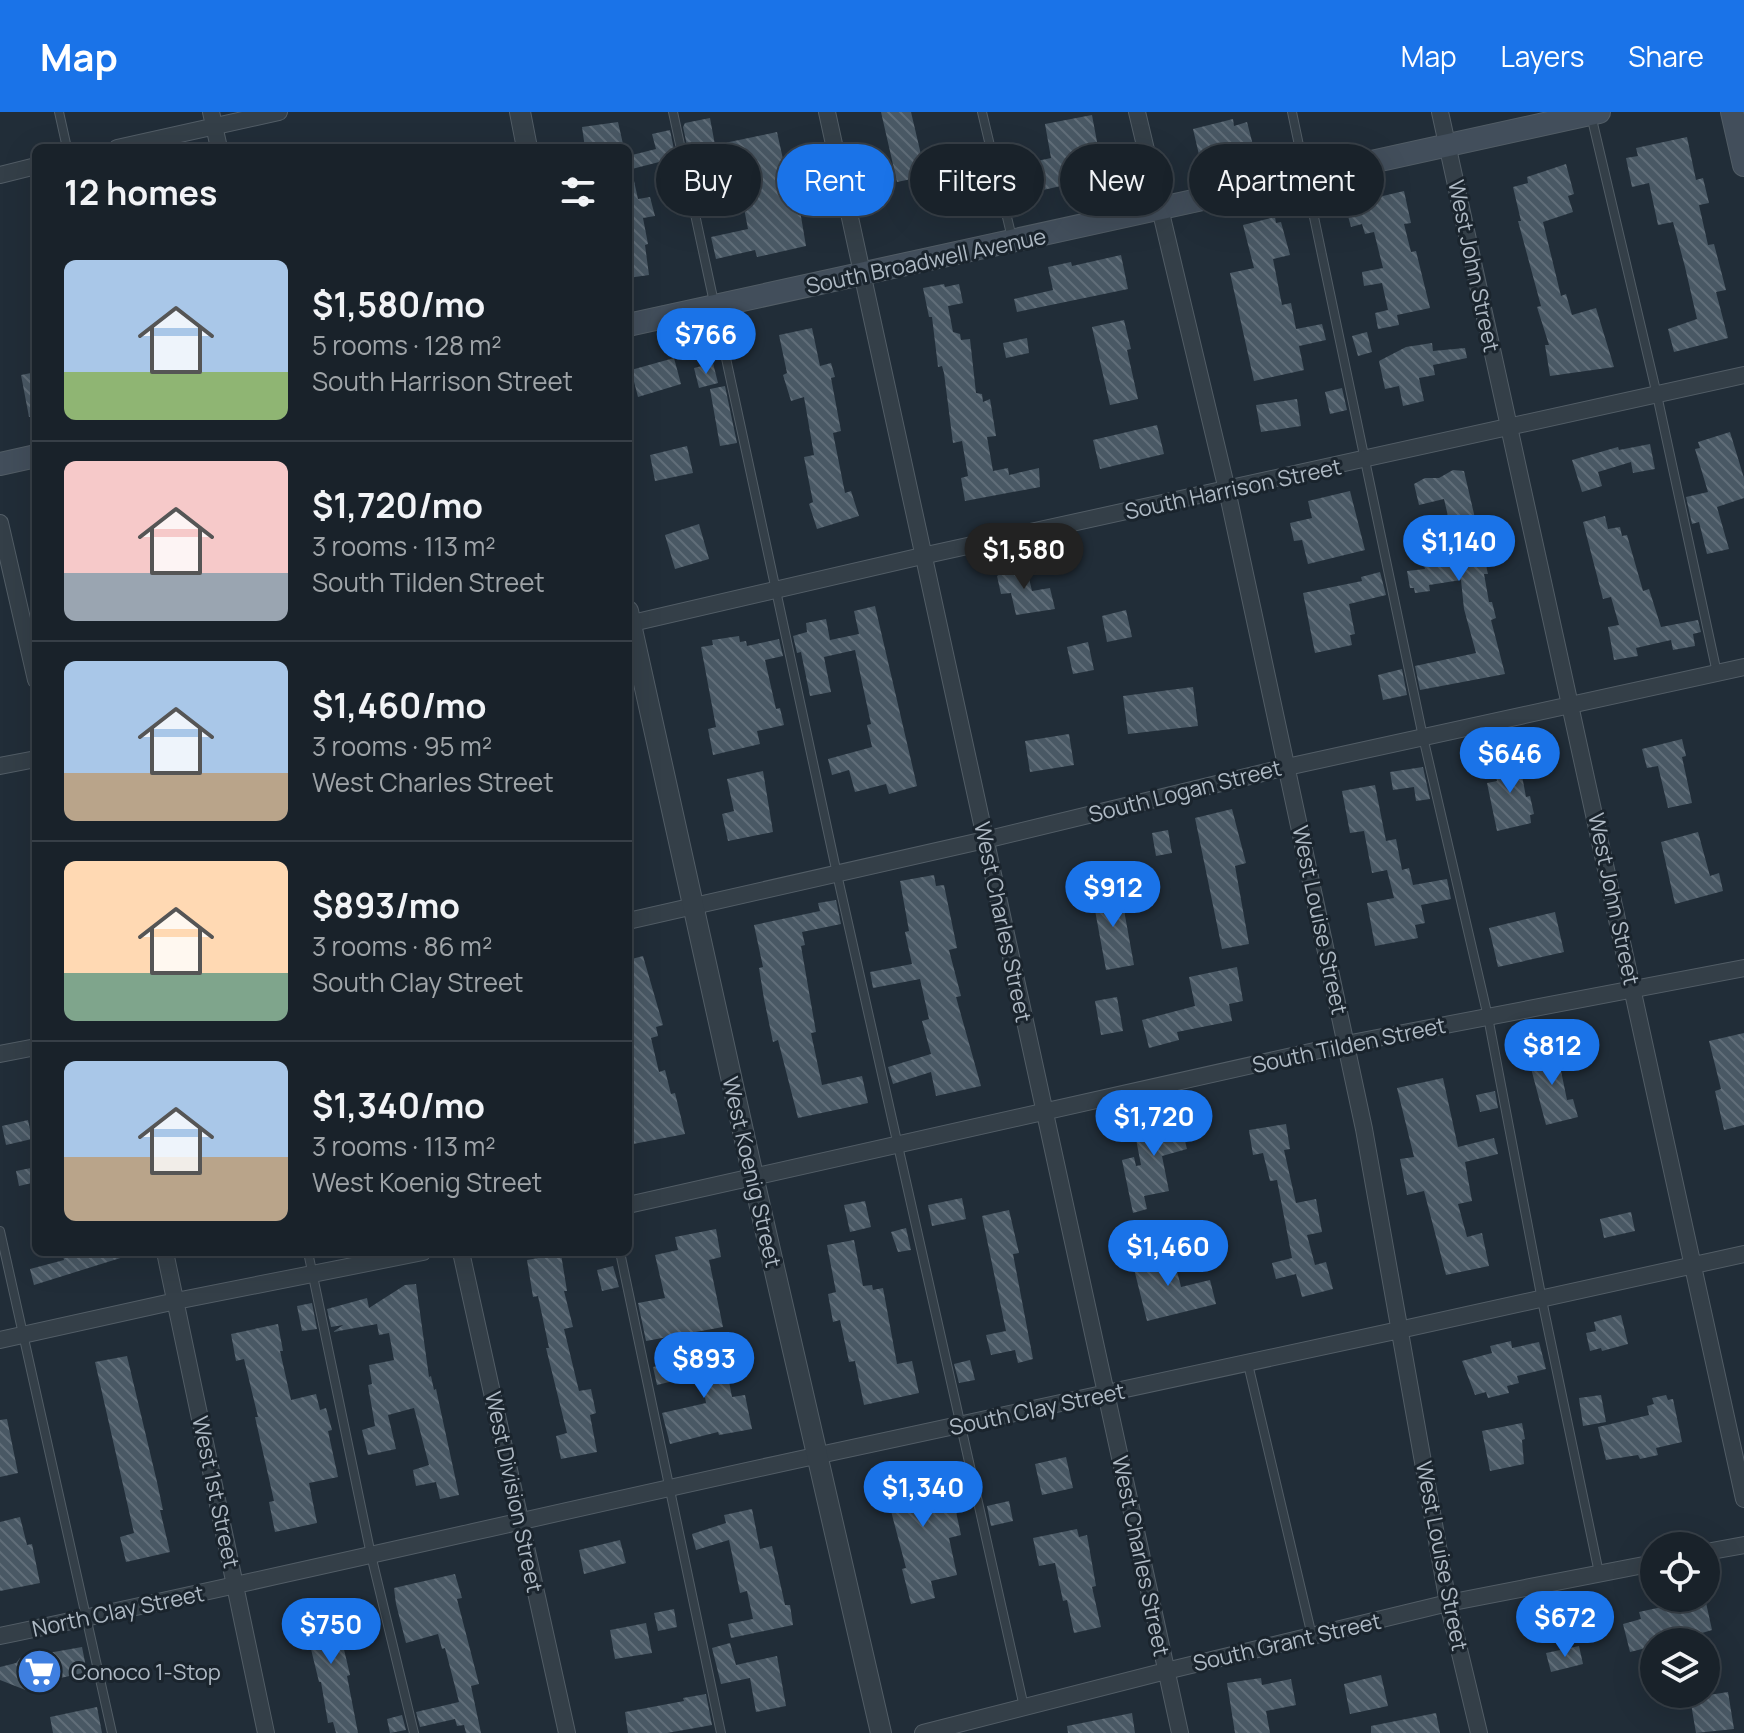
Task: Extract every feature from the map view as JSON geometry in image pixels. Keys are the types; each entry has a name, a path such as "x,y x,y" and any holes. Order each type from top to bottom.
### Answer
{"main road":[{"path":"1732,112 1744,165"},
{"name":"South Broadwell Avenue","path":"1384,160 1594,113"},
{"name":"South Broadwell Avenue","path":"632,324 1131,216"},
{"path":"0,464 32,457"}],"street":[{"path":"130,144 212,119 279,112"},
{"path":"520,112 526,144"},
{"name":"West Charles Street","path":"827,112 1180,1733"},
{"name":"West Louise Street","path":"1137,112 1144,144"},
{"name":"West John Street","path":"1440,112 1744,1499"},
{"path":"212,119 218,144"},
{"path":"0,175 32,167"},
{"name":"West Louise Street","path":"1159,216 1227,490 1364,1129 1448,1603 1479,1733"},
{"name":"South Harrison Street","path":"632,618 775,590 1744,375"},
{"path":"0,523 32,663"},
{"name":"West Koenig Street","path":"632,633 881,1733"},
{"name":"South Logan Street","path":"632,920 1287,767 1744,667"},
{"path":"0,766 32,760"},
{"name":"South Tilden Street","path":"632,1204 1346,1044 1744,968"},
{"path":"0,1054 32,1048"},
{"name":"South Clay Street","path":"236,1587 817,1455 1400,1332 1744,1254"},
{"name":"West 1st Street","path":"166,1256 266,1733"},
{"path":"0,1340 403,1256"},
{"name":"West Division Street","path":"462,1256 567,1733"},
{"path":"1720,1549 1744,1545"},
{"name":"South Grant Street","path":"923,1733 1448,1603 1640,1566"},
{"name":"North Clay Street","path":"0,1636 236,1587"}],"lane":[{"path":"59,112 66,144"},
{"path":"673,112 837,874 1024,1707"},
{"path":"982,112 1013,242"},
{"path":"1292,112 1299,144"},
{"path":"1594,113 1717,673"},
{"path":"1315,216 1423,737 1488,1017 1542,1300 1599,1573"},
{"path":"0,1231 112,1733"},
{"path":"309,1256 371,1555 414,1733"},
{"path":"621,1256 721,1733"},
{"path":"1248,1364 1312,1636"}],"building":[{"path":"881,112 911,112 918,144 910,144 910,179 897,182 894,144 888,144"},
{"path":"1092,115 1097,142 1060,144 1060,186 1044,190 1044,160 1051,158 1045,124"},
{"path":"710,118 715,144 687,144 685,123"},
{"path":"1233,119 1234,126 1247,122 1253,144 1196,144 1193,129"},
{"path":"618,122 623,144 584,144 582,127"},
{"path":"670,130 673,144 656,144 656,149 652,134"},
{"path":"777,132 780,144 777,144 777,216 801,216 806,246 757,257 755,250 716,259 711,237 748,229 746,216 761,216 761,144 720,144"},
{"path":"1687,137 1696,180 1703,178 1709,203 1699,205 1708,245 1714,244 1726,290 1716,292 1728,338 1674,352 1668,329 1697,319 1685,267 1673,222 1658,225 1649,183 1632,187 1626,158 1638,156 1636,148"},
{"path":"656,149 656,163 632,169 632,155"},
{"path":"1566,164 1574,194 1568,196 1573,212 1543,222 1561,296 1566,294 1572,315 1596,308 1614,367 1550,376 1545,345 1549,345 1537,307 1541,306 1518,221 1521,221 1513,187 1528,183 1527,177"},
{"path":"632,181 638,199 650,197 655,216 643,218 649,275 632,277"},
{"path":"1404,191 1411,223 1404,224 1411,252 1416,251 1430,308 1397,315 1399,325 1378,329 1375,313 1388,310 1382,283 1364,286 1362,272 1383,268 1374,232 1365,234 1362,224 1351,227 1348,216 1384,216 1384,196"},
{"path":"1275,217 1276,223 1281,222 1290,255 1273,259 1282,305 1291,303 1296,329 1322,324 1326,340 1299,346 1304,370 1254,381 1230,273 1254,268 1243,225"},
{"path":"1121,255 1128,289 1017,312 1014,299 1053,290 1048,267 1071,262 1072,266"},
{"path":"944,284 945,287 959,284 963,303 948,306 953,332 960,334 961,340 970,339 976,393 982,394 983,402 990,399 996,436 987,437 993,471 1008,468 1009,475 1039,468 1040,487 965,501 961,478 968,476 962,441 953,443 944,373 942,366 938,367 932,317 929,317 923,288"},
{"path":"1124,320 1138,399 1110,405 1092,327"},
{"path":"812,328 820,366 831,363 835,377 831,378 841,431 833,433 845,493 851,491 859,516 817,529 809,504 813,502 804,457 814,455 804,397 791,401 783,375 787,373 779,335"},
{"path":"1367,332 1372,352 1358,356 1352,336"},
{"path":"1027,338 1029,353 1006,358 1003,343"},
{"path":"1432,343 1433,351 1465,348 1467,358 1433,365 1435,375 1419,378 1424,401 1403,406 1399,386 1385,389 1379,361 1406,347"},
{"path":"674,358 681,384 638,397 632,370"},
{"path":"713,363 718,383 699,388 694,368"},
{"path":"32,373 32,417 29,417 21,375"},
{"path":"725,386 737,443 720,446 710,389"},
{"path":"1342,388 1347,410 1330,414 1325,392"},
{"path":"1297,399 1301,426 1261,432 1256,405"},
{"path":"1157,425 1164,454 1100,469 1093,440"},
{"path":"1730,432 1744,478 1744,498 1717,507 1729,549 1707,554 1699,522 1692,524 1686,497 1708,492 1695,449 1700,448 1698,442"},
{"path":"1650,444 1655,469 1633,473 1631,462 1598,472 1602,486 1582,492 1572,460 1618,447 1619,450"},
{"path":"687,446 693,473 655,481 650,455"},
{"path":"1453,470 1464,471 1488,574 1484,574 1489,602 1492,602 1496,618 1491,620 1505,674 1420,690 1415,666 1476,653 1464,609 1461,580 1429,585 1430,591 1415,593 1414,588 1410,588 1407,571 1425,569 1422,558 1432,556 1431,550 1443,547 1438,528 1450,525 1444,499 1419,505 1414,484 1425,478 1439,478"},
{"path":"1350,491 1365,550 1308,564 1302,540 1294,541 1290,523 1312,518 1308,501"},
{"path":"1605,516 1608,529 1620,527 1622,536 1627,535 1643,591 1649,589 1661,627 1698,620 1701,632 1693,634 1695,646 1673,650 1671,640 1636,648 1638,656 1614,660 1608,627 1619,625 1611,597 1603,599 1583,522"},
{"path":"699,524 709,559 675,569 665,535"},
{"path":"1015,564 1026,565 1032,591 1050,588 1055,609 1016,615 1011,593 1001,594 997,576"},
{"path":"1380,572 1386,595 1349,604 1355,634 1350,635 1352,645 1315,653 1303,593 1362,581 1361,577"},
{"path":"875,606 917,786 889,794 886,784 855,792 849,770 832,775 828,759 872,747 867,725 871,724 855,650 824,657 831,692 810,696 801,652 797,653 793,636 807,632 806,623 826,619 830,640 859,634 854,611"},
{"path":"1126,610 1132,637 1107,642 1102,616"},
{"path":"739,636 740,642 746,641 747,646 779,639 783,656 765,660 776,709 780,708 784,725 757,731 760,744 713,755 708,729 716,727 701,647 713,645 712,640"},
{"path":"1088,642 1094,670 1073,674 1067,647"},
{"path":"1402,669 1407,695 1383,700 1378,675"},
{"path":"1193,687 1198,726 1128,734 1123,696"},
{"path":"1069,734 1074,765 1030,772 1025,741"},
{"path":"1682,739 1686,756 1682,757 1692,803 1668,808 1658,766 1647,768 1642,749"},
{"path":"1518,754 1526,797 1530,796 1534,814 1530,815 1531,823 1497,831 1487,783 1497,781 1493,760"},
{"path":"1423,767 1430,799 1416,801 1414,787 1393,790 1390,772"},
{"path":"763,771 773,832 728,841 722,814 734,811 727,779"},
{"path":"1375,785 1386,841 1396,839 1402,870 1409,868 1413,885 1447,879 1451,899 1421,905 1425,923 1415,925 1418,938 1375,946 1367,903 1394,898 1387,870 1372,873 1364,831 1350,833 1342,791"},
{"path":"1232,809 1246,863 1235,866 1249,944 1222,949 1195,818"},
{"path":"1168,830 1172,853 1156,856 1152,833"},
{"path":"1698,832 1710,876 1719,873 1723,891 1675,904 1661,842"},
{"path":"934,875 936,886 944,885 957,948 949,950 961,996 956,997 981,1086 936,1096 931,1072 893,1084 888,1067 931,1054 922,1021 929,1019 920,979 873,988 870,972 912,964 900,881"},
{"path":"1120,888 1134,965 1106,970 1092,894"},
{"path":"836,900 841,924 802,932 805,945 801,946 816,1032 811,1033 822,1085 862,1076 868,1103 798,1118 778,1040 773,1042 754,925 820,911 818,903"},
{"path":"1555,912 1564,952 1498,967 1489,928"},
{"path":"643,956 663,1025 656,1027 658,1036 651,1038 659,1072 665,1070 671,1094 675,1093 685,1134 632,1144 634,1099 632,959"},
{"path":"1237,967 1243,1001 1229,1004 1232,1021 1177,1032 1179,1040 1149,1048 1142,1020 1195,1006 1189,977"},
{"path":"1117,997 1123,1031 1101,1035 1095,1001"},
{"path":"1744,1033 1744,1125 1724,1130 1715,1091 1721,1089 1709,1041"},
{"path":"1563,1050 1566,1065 1560,1066 1567,1100 1573,1099 1578,1117 1546,1125 1528,1057"},
{"path":"1443,1078 1458,1147 1494,1138 1498,1154 1465,1162 1472,1201 1458,1204 1467,1237 1482,1233 1489,1266 1446,1275 1424,1191 1407,1195 1400,1159 1414,1157 1397,1088"},
{"path":"1495,1091 1498,1108 1480,1112 1476,1095"},
{"path":"1174,1098 1187,1149 1162,1156 1169,1191 1144,1196 1147,1209 1133,1213 1122,1160 1134,1157 1136,1166 1141,1165 1136,1139 1165,1133 1157,1102"},
{"path":"28,1120 32,1139 6,1145 2,1126"},
{"path":"1286,1124 1290,1149 1284,1150 1296,1203 1316,1199 1322,1232 1307,1235 1315,1265 1326,1262 1333,1289 1302,1297 1296,1274 1276,1279 1272,1263 1292,1258 1277,1180 1270,1181 1263,1153 1253,1155 1249,1130"},
{"path":"32,1168 32,1183 19,1186 16,1171"},
{"path":"962,1198 966,1219 932,1226 928,1205"},
{"path":"865,1201 871,1227 850,1232 844,1205"},
{"path":"1009,1210 1019,1253 1013,1254 1033,1359 1018,1363 1015,1350 991,1355 986,1335 1006,1331 982,1216"},
{"path":"1631,1212 1635,1231 1604,1238 1600,1219"},
{"path":"906,1228 911,1250 898,1252 891,1232"},
{"path":"716,1229 721,1257 709,1260 723,1327 646,1341 638,1303 665,1298 655,1255 678,1250 675,1237"},
{"path":"854,1240 863,1286 872,1285 873,1290 883,1288 897,1364 912,1361 919,1393 864,1405 855,1361 849,1362 840,1320 833,1322 828,1294 836,1292 827,1245"},
{"path":"1172,1251 1181,1287 1210,1280 1216,1304 1147,1321 1132,1261"},
{"path":"63,1256 127,1256 34,1285 30,1269 64,1260"},
{"path":"561,1256 567,1291 564,1291 573,1327 564,1329 579,1391 591,1389 596,1413 590,1415 597,1452 561,1459 556,1436 567,1433 546,1348 549,1348 538,1296 533,1297 527,1260"},
{"path":"613,1266 619,1287 602,1291 597,1270"},
{"path":"416,1284 429,1377 436,1389 459,1495 440,1499 436,1482 416,1486 413,1470 429,1465 414,1408 388,1415 396,1449 368,1455 362,1430 375,1426 368,1385 372,1384 369,1365 394,1360 389,1333 379,1335 377,1324 333,1332 343,1325 331,1327 327,1309 367,1298 369,1308 405,1285"},
{"path":"312,1303 317,1329 302,1331 297,1306"},
{"path":"1621,1315 1628,1344 1590,1351 1586,1333 1596,1331 1594,1322"},
{"path":"278,1324 283,1351 280,1351 291,1400 316,1394 320,1410 326,1408 338,1477 309,1483 317,1523 275,1532 269,1502 274,1501 255,1417 258,1417 244,1359 236,1361 231,1334"},
{"path":"1511,1341 1512,1348 1539,1342 1546,1369 1517,1376 1519,1383 1507,1386 1509,1393 1488,1398 1486,1392 1475,1395 1462,1361 1492,1353 1490,1346"},
{"path":"723,1350 732,1397 745,1395 752,1429 719,1435 718,1432 670,1444 662,1413 706,1403 701,1374 657,1385 653,1367"},
{"path":"127,1356 170,1552 126,1562 120,1537 134,1533 95,1362"},
{"path":"970,1360 975,1380 959,1383 954,1364"},
{"path":"1601,1395 1606,1422 1583,1426 1579,1398"},
{"path":"1666,1395 1668,1400 1673,1399 1682,1442 1656,1448 1658,1455 1606,1460 1598,1427 1649,1415 1647,1406 1654,1404 1652,1398"},
{"path":"7,1419 18,1473 0,1477 0,1420"},
{"path":"1522,1423 1524,1464 1490,1471 1482,1431"},
{"path":"1066,1457 1073,1488 1042,1495 1035,1464"},
{"path":"908,1467 912,1487 950,1475 958,1501 954,1502 961,1535 949,1538 957,1575 931,1581 935,1598 911,1604 902,1569 906,1568 881,1473"},
{"path":"1009,1501 1013,1521 991,1526 987,1506"},
{"path":"752,1509 760,1549 772,1546 785,1605 790,1605 793,1625 731,1638 728,1624 753,1619 747,1591 740,1593 729,1540 696,1550 692,1534 726,1523 724,1515"},
{"path":"20,1517 27,1545 32,1544 40,1583 0,1591 0,1522"},
{"path":"1077,1529 1079,1537 1087,1535 1096,1586 1092,1587 1101,1627 1074,1633 1055,1563 1039,1566 1033,1538"},
{"path":"620,1540 626,1563 584,1574 579,1550"},
{"path":"455,1574 462,1598 457,1599 479,1684 471,1686 481,1733 466,1733 464,1725 457,1726 455,1719 420,1727 416,1712 459,1702 445,1648 442,1649 438,1634 406,1643 396,1604 394,1588"},
{"path":"324,1603 327,1613 335,1611 350,1675 347,1676 358,1733 336,1733 333,1722 328,1723 321,1682 301,1608"},
{"path":"674,1609 677,1627 658,1631 654,1613"},
{"path":"1639,1612 1708,1612 1712,1628 1640,1628 1640,1650 1630,1652 1623,1624 1641,1619"},
{"path":"646,1623 652,1653 615,1659 610,1630"},
{"path":"730,1643 736,1665 777,1656 786,1706 756,1712 750,1678 721,1684 712,1648"},
{"path":"1579,1646 1583,1664 1551,1672 1546,1653"},
{"path":"82,1647 87,1672 43,1682 44,1688 28,1691 0,1680 0,1667 16,1663 20,1658"},
{"path":"1381,1675 1388,1706 1350,1714 1344,1684"},
{"path":"1261,1678 1262,1685 1291,1679 1296,1705 1266,1711 1270,1733 1235,1733 1227,1683"},
{"path":"1728,1692 1734,1729 1696,1733 1692,1708 1720,1708 1720,1693"},
{"path":"706,1694 712,1725 667,1733 628,1733 625,1712"},
{"path":"97,1707 102,1733 53,1733 50,1717"},
{"path":"1132,1713 1135,1733 1068,1733 1067,1726"},
{"path":"1436,1713 1440,1733 1371,1733 1371,1726"},
{"path":"402,1715 406,1730 390,1733 387,1719"}],"place":[{"name":"Conoco 1-Stop","path":"40,1672"}]}
